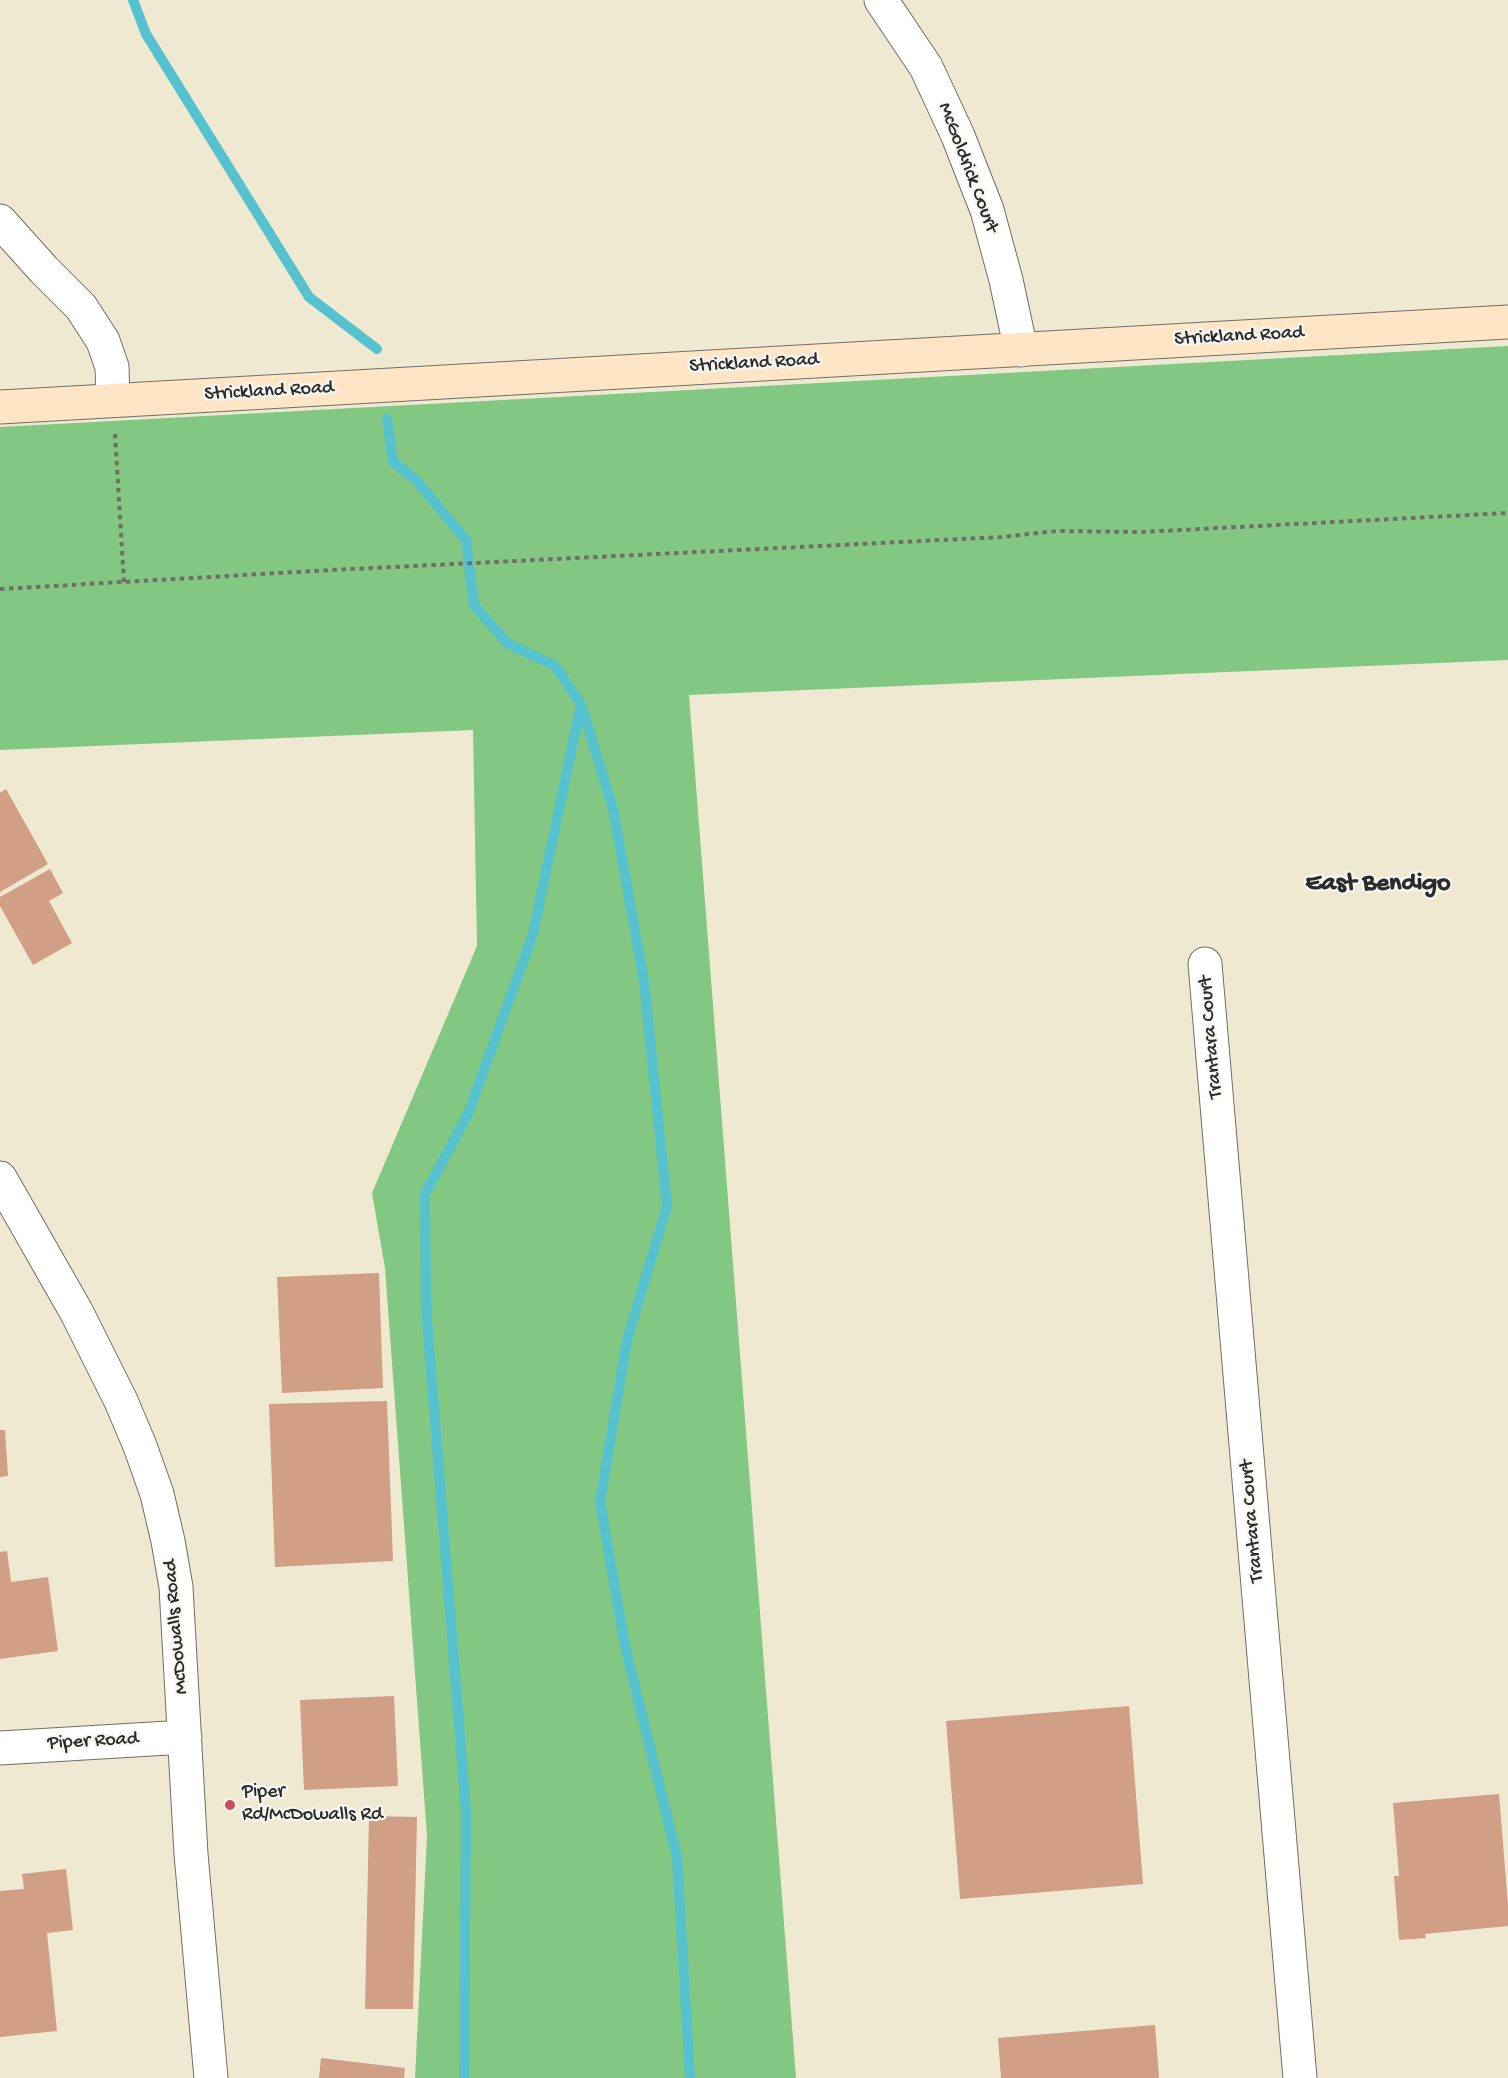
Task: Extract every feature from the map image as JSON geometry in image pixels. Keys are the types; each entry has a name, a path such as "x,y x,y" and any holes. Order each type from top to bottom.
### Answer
{"main road":[{"name":"Strickland Road","path":"0,407 1508,322"}],"street":[{"name":"McGoldrick Court","path":"881,0 926,66 958,136 987,210 1006,280 1021,350"},
{"path":"0,220 44,270 81,306 103,341 112,367 113,400"},
{"name":"Trantara Court","path":"1205,964 1300,2078"},
{"name":"McDowalls Road","path":"0,1178 99,1355 147,1465 168,1541 176,1587 191,1854 211,2078"},
{"name":"Piper Road","path":"0,1748 185,1737"}],"path":[{"path":"113,400 124,582"},
{"path":"0,589 386,567 1002,537 1057,531 1132,532 1508,513"}],"green space":[{"path":"1508,346 1508,660 689,695 796,2078 415,2078 427,1836 385,1268 372,1193 477,946 473,730 0,750 0,427"}],"building":[{"path":"6,789 48,864 0,892 0,793"},
{"path":"50,869 63,893 49,901 72,943 33,965 0,906 0,897"},
{"path":"379,1273 383,1388 282,1393 277,1277"},
{"path":"387,1401 393,1561 275,1567 269,1404"},
{"path":"0,1430 5,1430 8,1476 0,1477"},
{"path":"7,1551 11,1582 48,1577 58,1651 0,1659 0,1552"},
{"path":"394,1696 398,1786 304,1790 300,1700"},
{"path":"1129,1706 1143,1884 960,1899 946,1721"},
{"path":"1499,1794 1508,1926 1425,1934 1426,1938 1399,1940 1394,1876 1399,1876 1393,1803"},
{"path":"369,1816 417,1817 413,2009 365,2009"},
{"path":"66,1869 73,1930 47,1933 57,2031 0,2037 0,1891 24,1889 22,1874"},
{"path":"1155,2025 1159,2078 1001,2078 998,2038"},
{"path":"321,2058 405,2068 404,2078 319,2078"}],"waterway":[{"path":"133,0 146,34 309,297 377,349"},
{"path":"387,419 393,462 416,480 466,540 474,605 507,643 555,666 581,704 533,934 468,1114 425,1194 426,1307 466,1813 464,2078"},
{"path":"582,707 613,809 644,981 667,1206 627,1340 600,1502 625,1646 677,1857 690,2078"}],"place":[{"name":"Piper Rd/McDowalls Rd","path":"230,1805"}],"district":[{"name":"East Bendigo","path":"1378,885"}]}
